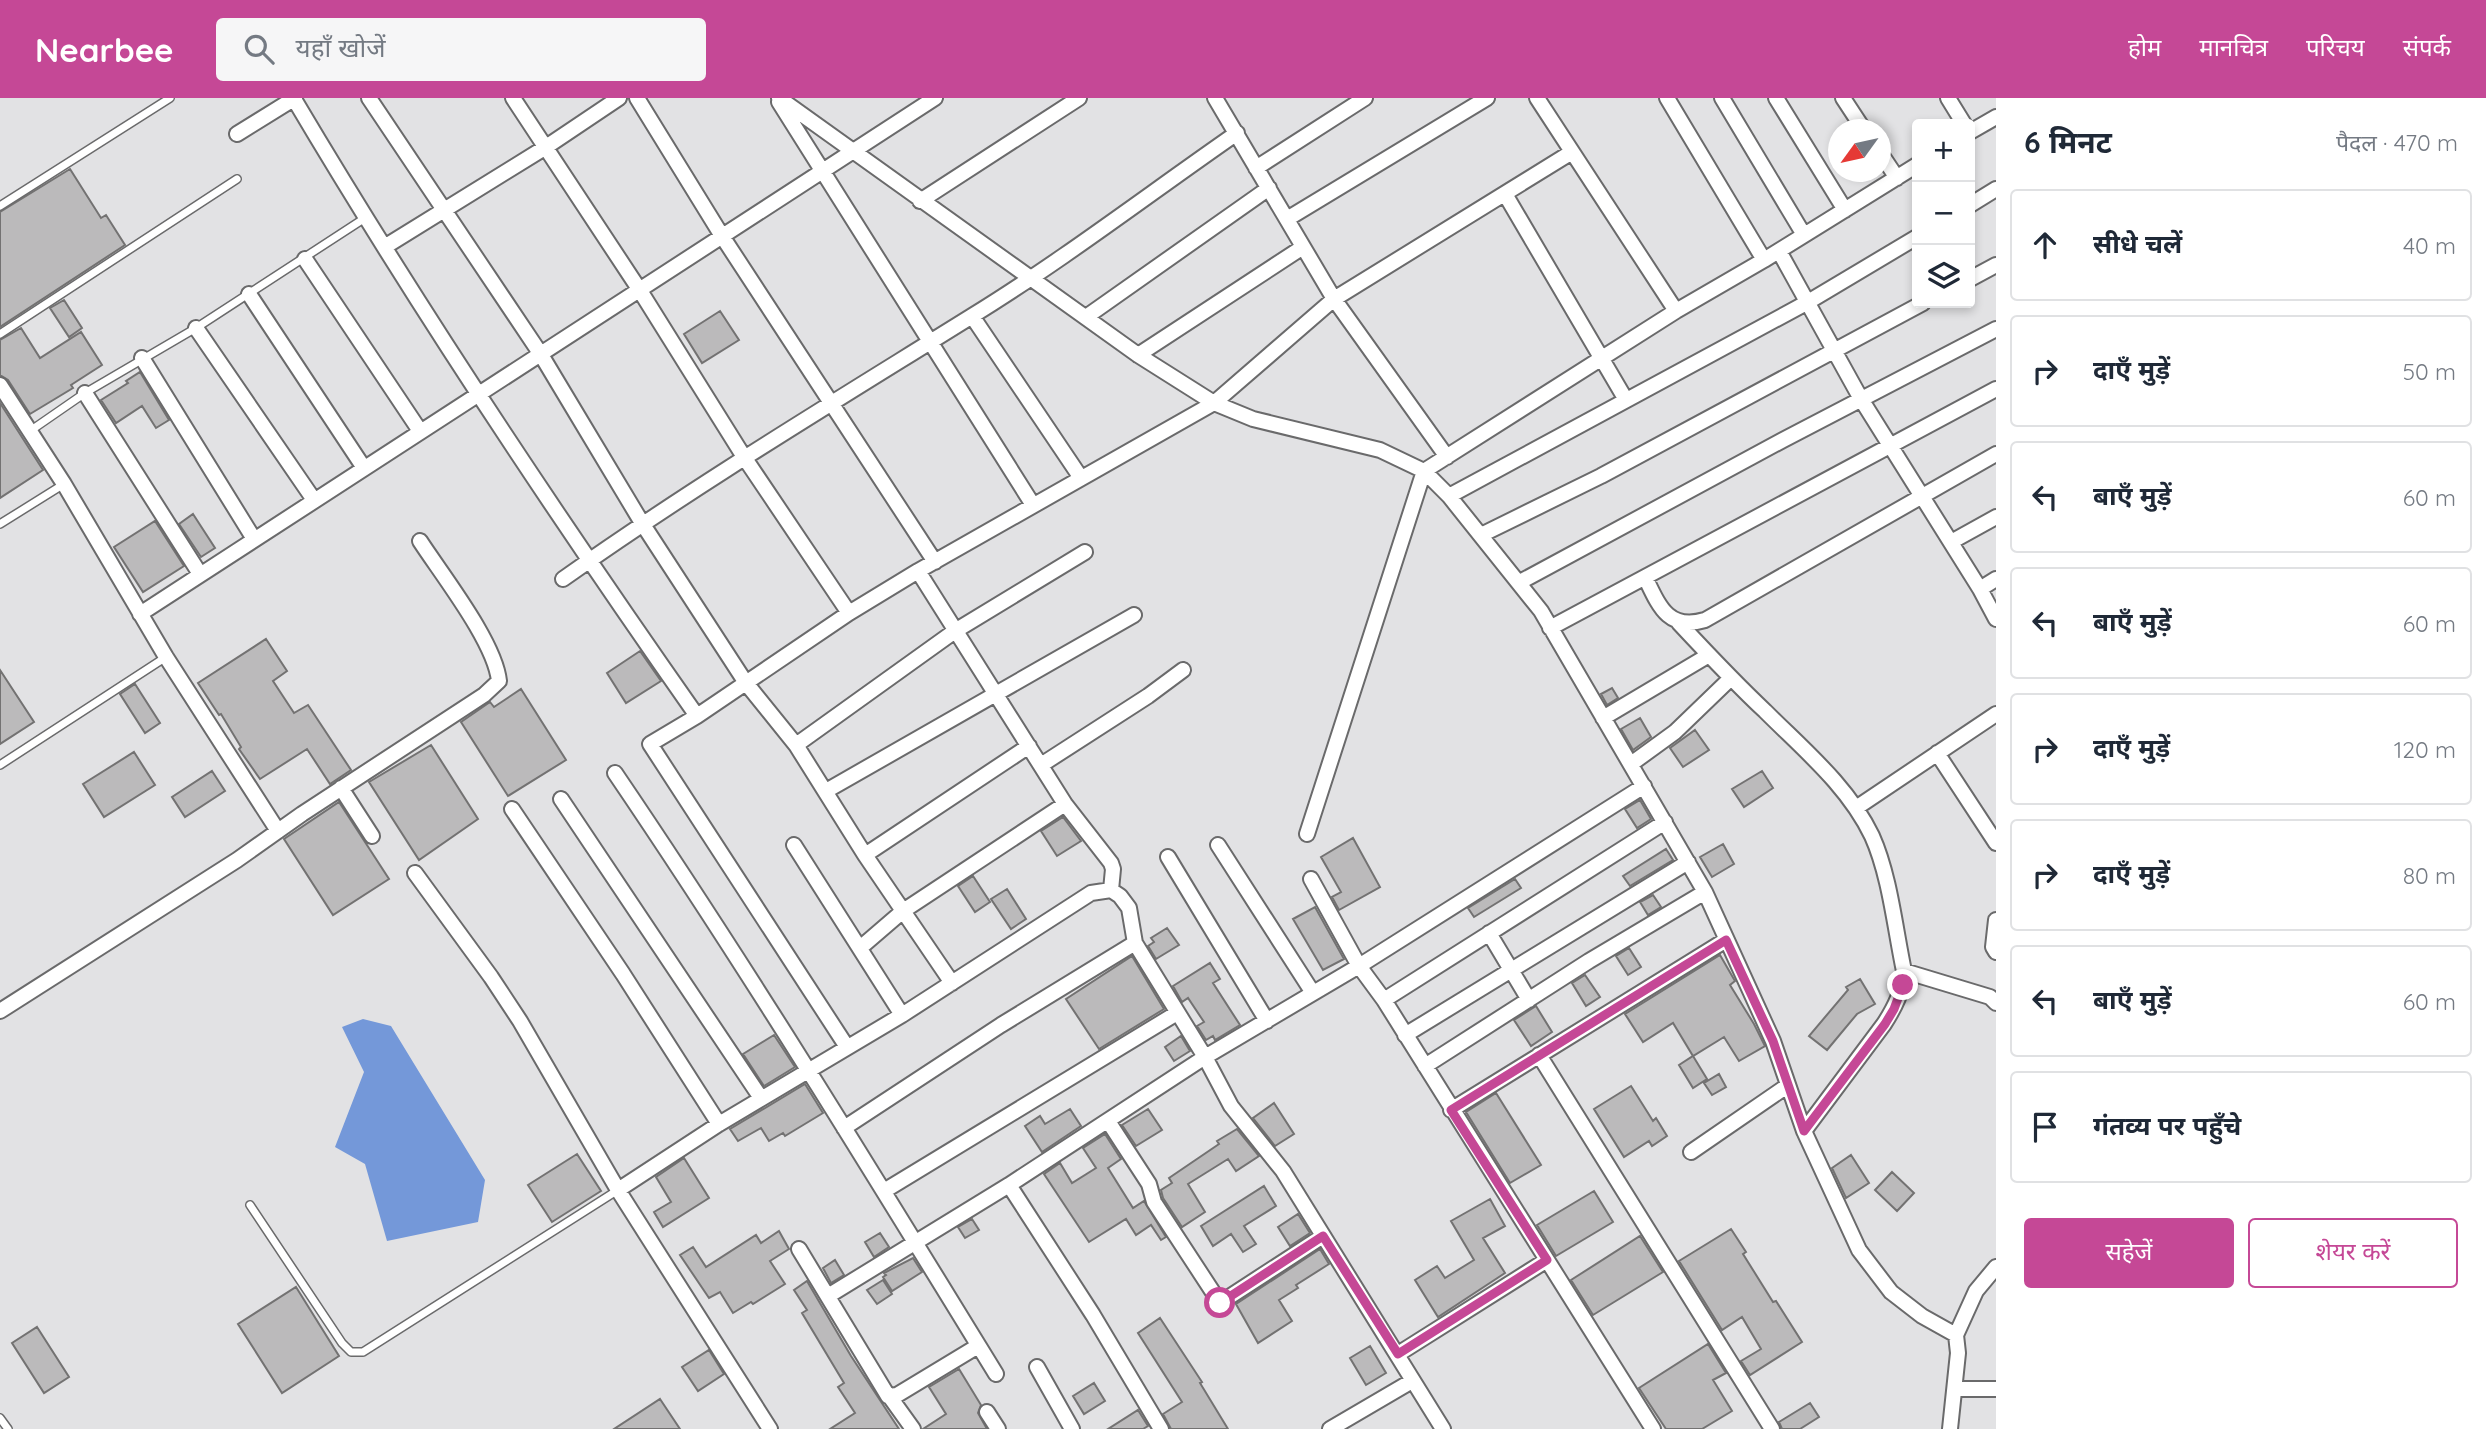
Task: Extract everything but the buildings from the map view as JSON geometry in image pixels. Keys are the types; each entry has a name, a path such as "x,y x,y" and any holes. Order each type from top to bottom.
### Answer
{"street":[{"path":"369,98 540,354 642,523 746,683 796,745 952,983"},
{"path":"513,98 639,289 744,457 849,613"},
{"path":"386,246 546,147 619,98"},
{"path":"637,98 722,236 935,562"},
{"path":"777,98 1138,355 1214,403 1254,419 1380,450 1424,471 1449,496 1520,582 1550,628 1705,892 1773,1041 1804,1131 1859,1250 1891,1292 1922,1316 1955,1335"},
{"path":"777,98 1032,505"},
{"path":"140,614 935,98"},
{"path":"920,201 1079,98"},
{"path":"1256,167 1365,98"},
{"path":"1287,219 1487,98"},
{"path":"1537,98 1676,311"},
{"path":"1668,98 1764,260"},
{"path":"1722,98 1804,235"},
{"path":"1776,98 1845,210"},
{"path":"1843,98 1857,119"},
{"path":"1948,98 1961,119"},
{"path":"1218,99 1334,299 1447,457"},
{"path":"237,134 287,100 386,246 478,394 588,561 697,716"},
{"path":"1975,129 1996,117"},
{"path":"563,579 642,523 744,457 1030,278 1237,133"},
{"path":"847,1047 650,744 697,716 849,613 918,571 1214,403 1334,299 1572,152"},
{"path":"1307,834 1424,471 1676,311 1912,168"},
{"path":"1891,170 1896,178"},
{"path":"1086,317 1269,188"},
{"path":"1975,202 1996,189"},
{"path":"1505,194 1626,400"},
{"path":"1449,496 1808,302 1912,240"},
{"path":"1138,355 1303,247"},
{"path":"1779,251 1861,399 1980,589 1996,620"},
{"path":"305,259 420,431"},
{"path":"1975,276 1996,265"},
{"path":"249,295 365,468"},
{"path":"1481,534 1601,476 1913,308"},
{"path":"972,316 1081,478"},
{"path":"196,328 314,500"},
{"path":"1520,582 1996,329"},
{"path":"142,358 254,540"},
{"path":"0,385 64,484 166,657 278,831"},
{"path":"1550,628 1996,389"},
{"path":"85,393 200,574"},
{"path":"1679,623 1705,620 1996,454"},
{"path":"1951,542 1996,517"},
{"path":"0,1011 159,910 484,695 499,681 493,657 481,633 420,541"},
{"path":"796,745 955,631 1085,552"},
{"path":"918,571 1065,804 1111,863 1111,890"},
{"path":"1644,577 1657,600 1731,678 1834,779 1856,808 1872,838 1882,867 1904,971 1903,985 1894,1009 1804,1131"},
{"path":"1980,589 1996,579"},
{"path":"826,791 1134,615"},
{"path":"1603,718 1709,655"},
{"path":"1041,765 1148,696 1183,670"},
{"path":"1631,764 1675,732 1731,678"},
{"path":"1856,808 1996,714"},
{"path":"866,855 1028,746"},
{"path":"1937,753 1996,842"},
{"path":"615,773 746,970 996,1374"},
{"path":"828,1296 1009,1185 1205,1057 1359,966 1644,786"},
{"path":"341,788 372,836"},
{"path":"561,799 761,1098"},
{"path":"860,948 903,911 1065,804"},
{"path":"512,809 623,974 719,1124"},
{"path":"1384,1000 1665,822"},
{"path":"794,845 902,1015"},
{"path":"1218,845 1314,993"},
{"path":"1168,857 1268,1021"},
{"path":"1405,1035 1688,862"},
{"path":"415,873 520,1021 618,1190 770,1429"},
{"path":"1311,879 1359,966 1384,1000 1653,1429"},
{"path":"1111,890 1129,908 1135,943 1205,1057 1231,1106 1283,1171 1443,1429"},
{"path":"618,1190 761,1098 902,1015 1091,893 1111,890"},
{"path":"1425,1066 1705,892"},
{"path":"1996,920 1993,947 1996,952"},
{"path":"1489,933 1529,1000"},
{"path":"1451,1110 1726,940"},
{"path":"844,1128 1001,1025 1135,943"},
{"path":"1904,971 1990,997 1996,1003"},
{"path":"884,1191 1177,1013"},
{"path":"1539,1055 1772,1429"},
{"path":"1691,1152 1787,1086"},
{"path":"1108,1121 1149,1184 1154,1202 1220,1303 1323,1236"},
{"path":"1009,1185 1093,1315 1161,1429"},
{"path":"799,1249 885,1393 914,1429"},
{"path":"1398,1354 1547,1260"},
{"path":"1950,1429 1958,1353 1955,1335 1966,1318 1976,1291 1996,1267"},
{"path":"890,1398 978,1346"},
{"path":"1037,1367 1072,1429"},
{"path":"1330,1429 1412,1381"},
{"path":"1955,1389 1996,1389"},
{"path":"988,1412 998,1429"}],"lane":[{"path":"0,206 170,98"},
{"path":"0,334 237,179"},
{"path":"29,432 85,393 249,295 365,218"},
{"path":"0,524 64,484"},
{"path":"0,765 166,657"},
{"path":"250,1205 342,1343 351,1352 363,1352 618,1190"},
{"path":"0,1418 8,1429"}],"water":[{"path":"363,1019 391,1026 485,1180 478,1222 387,1241 365,1164 335,1147 364,1072 342,1027"}],"route":[{"path":"1220,1303 1323,1236 1398,1354 1547,1260 1451,1110 1726,940 1773,1041 1804,1131 1885,1024 1903,985"}]}
